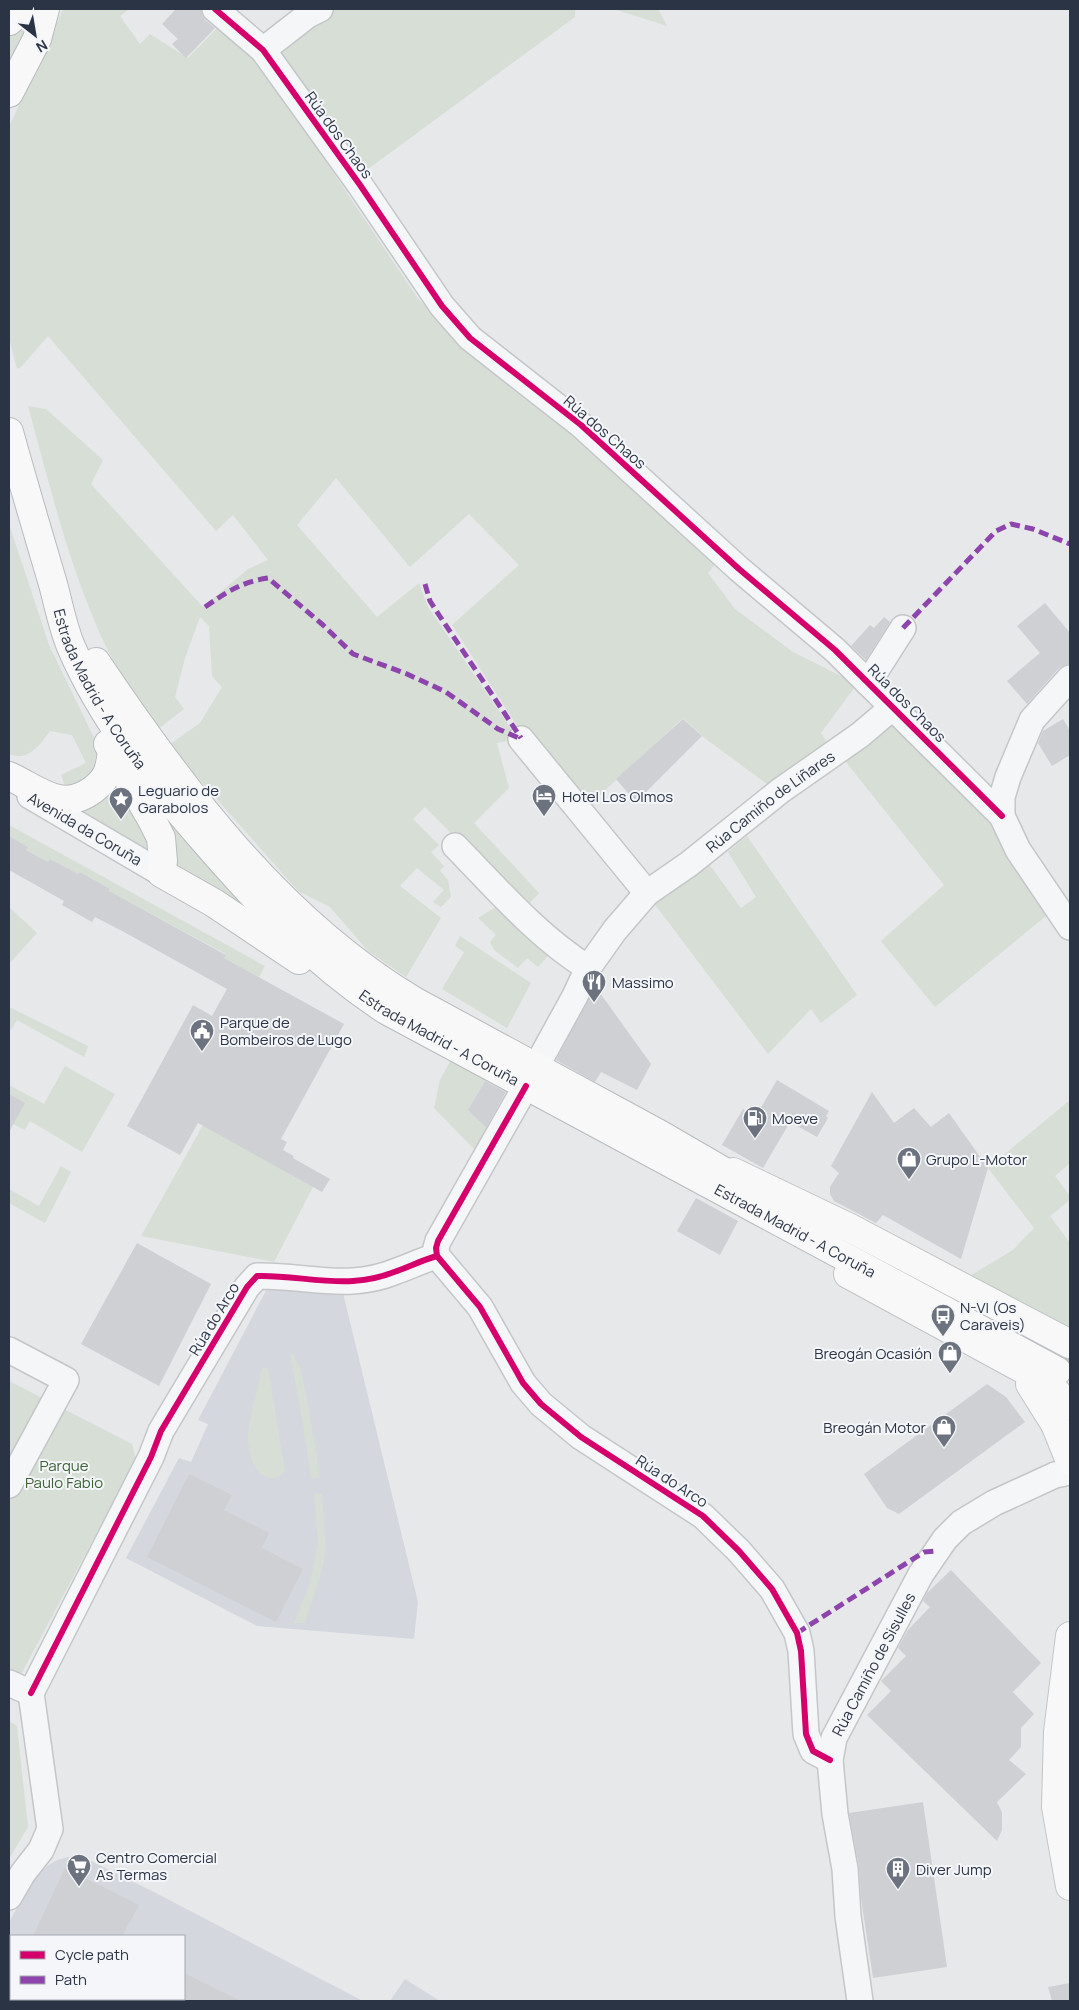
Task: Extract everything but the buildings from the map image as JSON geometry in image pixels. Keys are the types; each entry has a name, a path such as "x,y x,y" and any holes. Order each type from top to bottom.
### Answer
{"main road":[{"path":"9,21 23,9"},
{"path":"9,93 37,39 45,9"},
{"name":"Estrada Madrid - A Coruña","path":"9,432 63,623 86,679 105,712 164,794 256,901 295,939 364,996 386,1010 531,1077 664,1149 1064,1358"},
{"name":"Estrada Madrid - A Coruña","path":"52,584 80,636 133,717 219,829 270,884 317,928 385,983 531,1077"},
{"path":"86,679 87,696 93,713 161,838 163,861 161,873 214,903 318,973 364,996"},
{"path":"9,776 43,794 70,800 86,795 98,785 107,773 112,751"},
{"path":"664,1149 853,1277 1048,1384 1070,1407"},
{"path":"1018,1367 1045,1404 1070,1461"},
{"path":"1070,1636 1058,1732 1056,1807 1070,1886"}],"street":[{"name":"Rúa dos Chaos","path":"215,9 263,50 360,185 442,306 470,338 582,425 739,569 835,650 1002,816"},
{"path":"263,50 308,15 320,9"},
{"path":"868,683 903,628"},
{"path":"1070,678 1032,720 1008,778 1002,798 1002,816 1018,850 1070,927"},
{"name":"Rúa Camiño de Liñares","path":"531,1077 588,968 615,930 647,893 689,864 780,792 860,735 893,707"},
{"path":"522,739 647,893"},
{"name":"Avenida da Coruña","path":"9,784 161,873"},
{"path":"455,846 537,929 588,968"},
{"path":"437,1256 436,1248 438,1241 531,1077"},
{"name":"Rúa do Arco","path":"31,1693 151,1456 161,1431 247,1287 257,1276 353,1281 394,1272 424,1259 437,1256 480,1307 523,1383 540,1404 581,1437 703,1516 739,1551 772,1588 797,1633 801,1651 806,1734 813,1752 830,1760"},
{"path":"9,1350 66,1380 9,1484"},
{"name":"Rúa Camiño de Sisulles","path":"860,2001 848,1916 845,1869 835,1814 830,1760 834,1738 921,1574 944,1539 961,1523 994,1503 1056,1475 1070,1472"},
{"path":"9,1683 31,1693 50,1829 41,1850 23,1873 9,1896"}],"shaded area":[{"path":"270,1283 342,1289 418,1602 414,1639 257,1626 126,1558 179,1458 191,1462 208,1424 198,1420"},
{"path":"72,1856 85,1858 363,2001 9,2001 9,1922 35,1878 47,1866 57,1860"},
{"path":"405,1979 440,2001 390,2001"}],"green space":[{"path":"63,9 129,9 120,16 140,44 150,34 188,58 222,23 258,61 419,300 720,558 708,573 735,609 793,652 857,684 821,733 830,747 771,787 706,739 683,718 587,807 521,732 452,625 519,565 469,514 410,567 336,478 297,525 377,617 419,583 428,607 514,733 513,740 497,743 509,788 474,823 539,893 525,908 425,807 413,819 439,845 431,852 444,866 440,871 448,880 451,897 441,907 433,902 444,890 417,868 400,886 441,918 406,977 368,951 330,907 298,891 169,745 200,723 222,687 212,676 209,626 200,617 185,658 175,697 184,709 158,729 136,701 125,683 93,617 57,513 28,406 46,409 103,460 91,484 203,607 248,569 268,560 233,515 216,531 48,336 21,367 17,369 9,337 9,127"},
{"path":"334,9 575,9 575,17 368,169 273,53 308,22"},
{"path":"614,9 658,9 667,26"},
{"path":"33,11 9,80 9,26"},
{"path":"9,524 49,645 96,742 96,759 88,778 66,789 61,775 86,763 72,735 50,731 38,747 28,754 16,756 9,754"},
{"path":"893,713 984,812 1046,916 935,1007 881,941 944,885 842,757"},
{"path":"117,776 149,841 149,850 145,854 77,813 99,800"},
{"path":"158,807 225,886 249,911 177,872"},
{"path":"9,825 265,966 259,977 224,958 226,954 109,891 110,889 80,872 78,874 50,859 48,862 26,850 28,847 9,836"},
{"path":"747,836 857,995 821,1023 811,1009 768,1054 650,898 709,864 741,908 756,897 728,852"},
{"path":"502,903 554,949 538,967 527,958 518,968 494,950 490,942 496,935 478,918"},
{"path":"9,907 37,933 9,964"},
{"path":"460,936 531,983 507,1028 442,989 464,952 455,946"},
{"path":"9,1007 88,1046 84,1057 17,1020 11,1030 9,1029"},
{"path":"452,1058 487,1077 468,1110 490,1133 478,1153 434,1108 440,1080"},
{"path":"65,1066 115,1094 82,1152 30,1121 25,1130 9,1122 9,1085 44,1104"},
{"path":"1070,1100 1070,1163 1055,1176 1070,1196 1070,1200 1050,1216 1070,1243 1070,1334 968,1277 1013,1250 1034,1228 988,1168"},
{"path":"203,1125 313,1187 274,1262 141,1236"},
{"path":"61,1166 71,1172 45,1223 9,1203 9,1189 39,1206"},
{"path":"290,1353 293,1354 301,1369 311,1421 320,1477 311,1479 302,1419"},
{"path":"268,1367 285,1471 275,1478 266,1477 256,1468 250,1453 248,1438 261,1371 263,1368"},
{"name":"Parque Paulo Fabio","path":"9,1381 132,1444 136,1459 9,1697"},
{"path":"314,1493 322,1494 326,1549 322,1570 305,1623 294,1623 309,1586 318,1545"},
{"path":"9,1721 17,1726 28,1827 9,1859"}],"tunnel":[{"path":"1064,1360 1070,1363"}],"marked path":[{"path":"903,628 996,531 1011,524 1033,529 1070,544"},
{"path":"205,607 227,592 242,585 268,578 323,625 353,654 407,674 446,692 498,729 521,739"},
{"path":"425,584 430,601 521,738"},
{"path":"797,1633 924,1552 936,1551"}],"cycle path":[{"path":"215,9 263,50 360,185 442,306 470,338 581,425 739,569 835,650 1002,816"},
{"path":"526,1086 438,1241 436,1248 437,1256 480,1307 523,1383 541,1404 581,1437 703,1516 739,1551 772,1589 797,1633 801,1651 806,1734 813,1751 830,1760"},
{"path":"31,1693 151,1457 161,1431 247,1287 257,1276 358,1281 400,1270 437,1256"}],"place":[{"name":"Hotel Los Olmos","path":"544,817"},
{"name":"Leguario de Garabolos","path":"121,820"},
{"name":"Massimo","path":"594,1003"},
{"name":"Parque de Bombeiros de Lugo","path":"202,1052"},
{"name":"Moeve","path":"755,1139"},
{"name":"Grupo L-Motor","path":"909,1180"},
{"name":"N-VI (Os Caraveis)","path":"943,1337"},
{"name":"Breogán Ocasión","path":"950,1374"},
{"name":"Breogán Motor","path":"944,1448"},
{"name":"Centro Comercial As Termas","path":"79,1887"},
{"name":"Diver Jump","path":"898,1890"}]}
